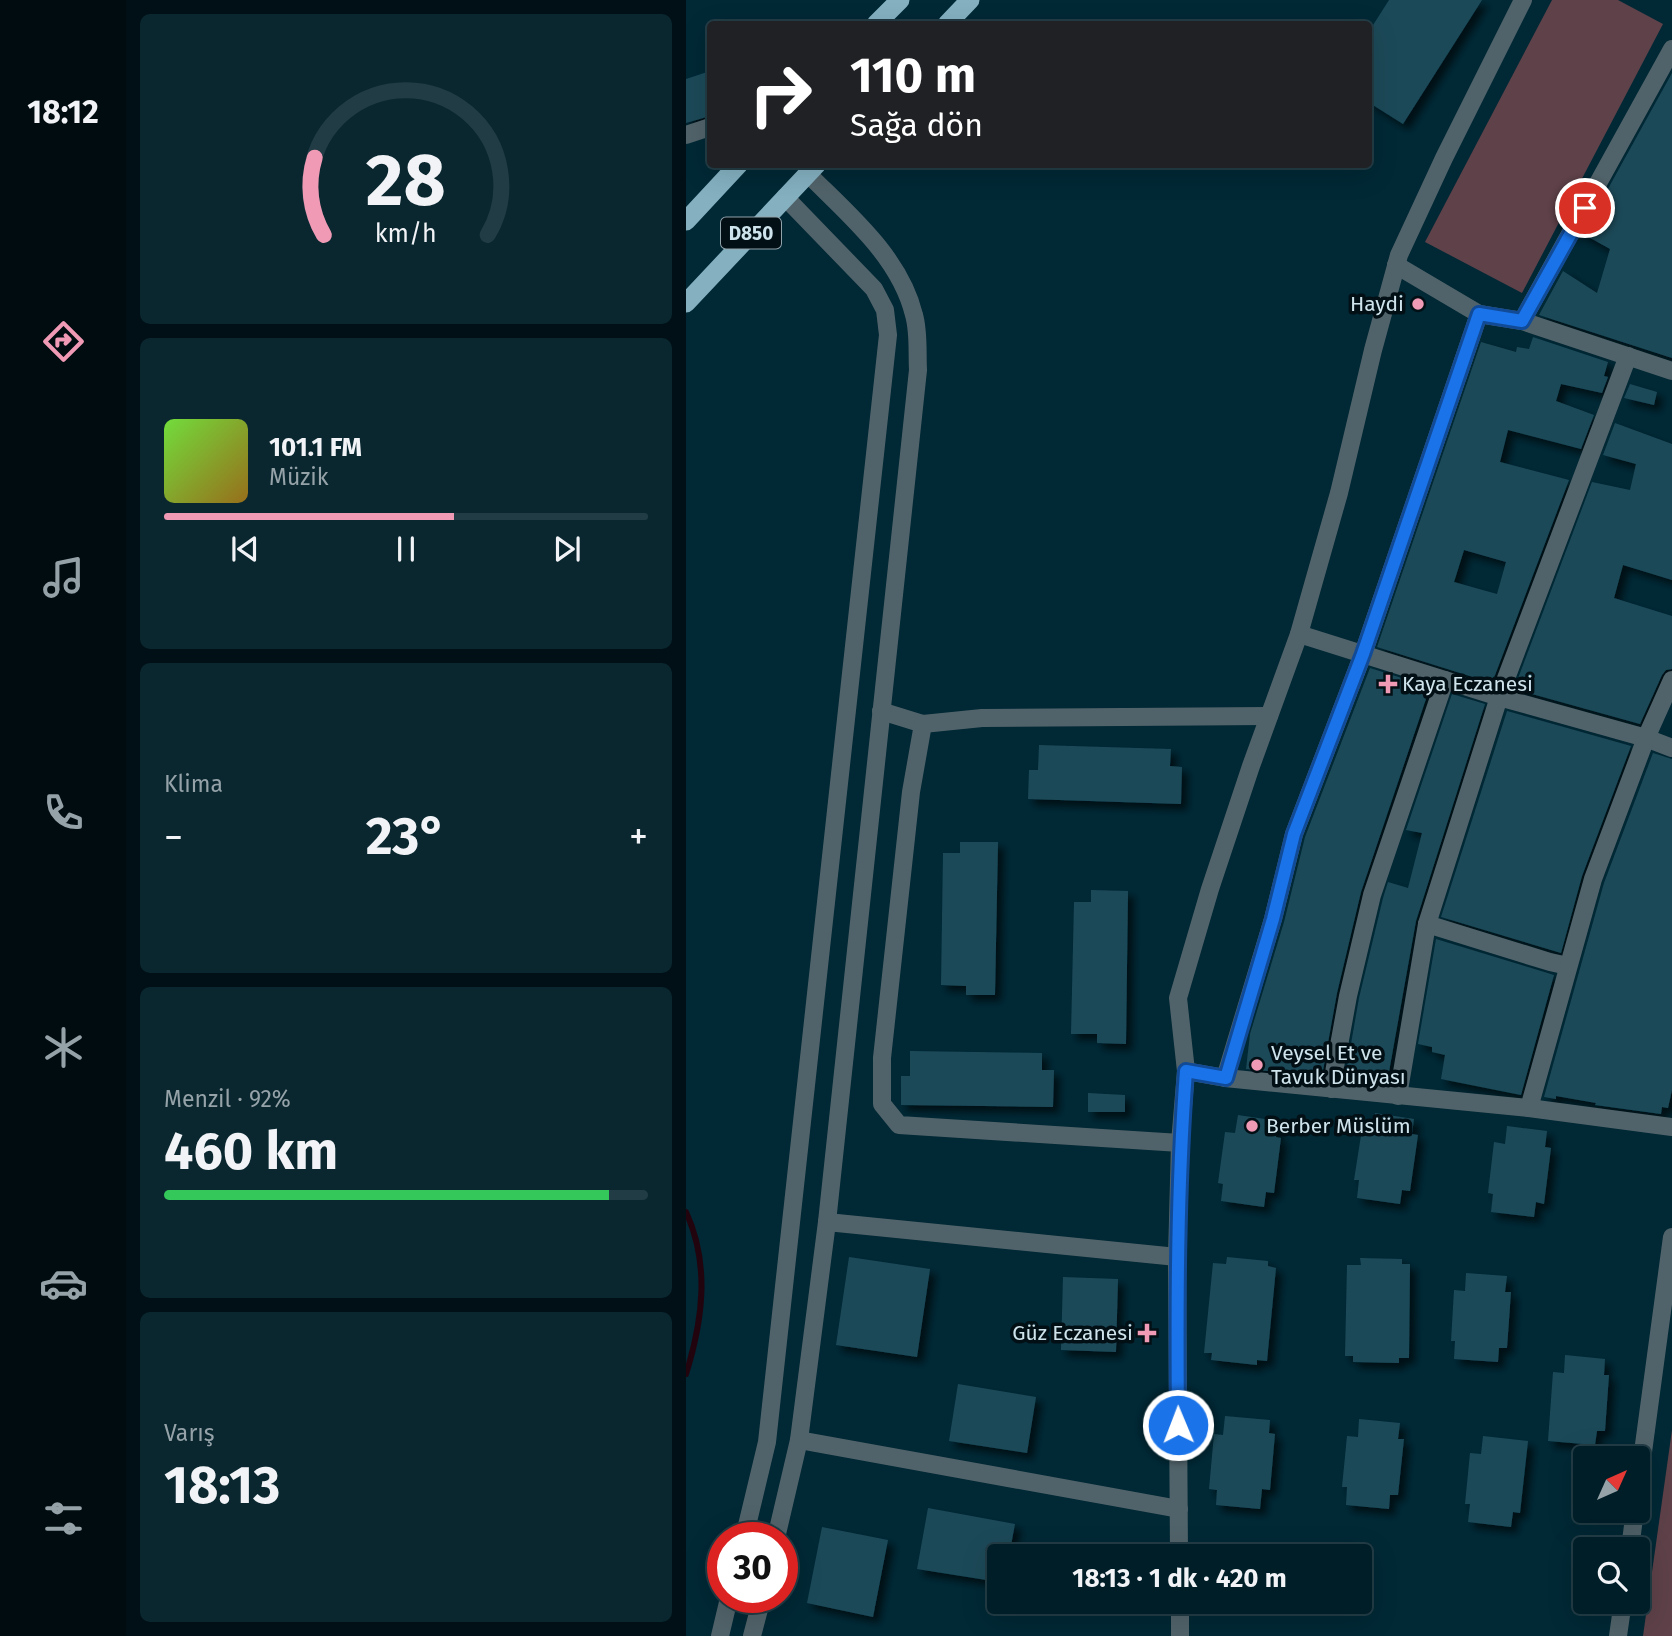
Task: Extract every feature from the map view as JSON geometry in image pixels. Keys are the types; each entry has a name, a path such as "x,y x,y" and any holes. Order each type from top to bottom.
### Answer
{"highway":[{"path":"879,21 900,0"},
{"path":"950,21 970,0"},
{"name":"D850","path":"686,221 735,168"},
{"name":"D850","path":"686,303 813,169"}],"street":[{"path":"1180,1544 1177,1257 1180,1143 1186,1071 1178,998 1210,890 1299,634 1339,493 1396,265 1444,158 1522,0"},
{"path":"1522,321 1672,49"},
{"path":"686,135 707,128"},
{"path":"780,1522 799,1440 827,1222 918,370 915,319 908,293 891,264 813,169"},
{"path":"748,1522 767,1442 888,335 885,310 874,289 785,197"},
{"path":"1396,265 1479,314 1522,321 1672,371"},
{"path":"1226,1078 1273,919 1294,834 1363,654 1479,314"},
{"path":"1398,1096 1427,924 1499,697 1628,356"},
{"path":"1299,634 1672,748"},
{"path":"1331,1089 1372,895 1445,680"},
{"path":"1529,1108 1593,879 1646,738 1672,680"},
{"path":"881,711 923,724 982,718 1269,716"},
{"path":"923,724 911,792 882,1058 882,1104 899,1125 1180,1143"},
{"path":"1427,924 1569,966"},
{"path":"1186,1071 1226,1078 1529,1108 1672,1127"},
{"path":"827,1222 1177,1257"},
{"path":"1644,1446 1672,1237"},
{"path":"799,1440 1179,1509"},
{"path":"720,1636 725,1613"},
{"path":"752,1636 758,1613"},
{"path":"1180,1614 1180,1636"},
{"path":"1618,1636 1621,1614"}],"shaded area":[{"path":"1552,0 1618,0 1663,24 1522,293 1425,242"},
{"path":"1672,1430 1672,1636 1643,1636 1646,1614 1650,1614 1650,1586"}],"building":[{"path":"1389,0 1482,0 1403,124 1372,105 1372,27"},
{"path":"707,72 707,117 686,123 686,79"},
{"path":"1672,73 1672,358 1539,315 1563,271 1597,293 1610,249 1583,234"},
{"path":"1533,337 1608,362 1604,376 1608,377 1602,393 1561,384 1556,401 1594,415 1581,449 1508,430 1500,462 1569,480 1492,683 1377,647 1481,342 1516,352 1517,347 1529,349","holes":["1464,550 1506,562 1497,594 1454,582"]},
{"path":"1630,384 1657,392 1654,405 1624,398"},
{"path":"1615,423 1672,444 1672,580 1623,565 1614,598 1672,616 1672,669 1666,670 1662,675 1640,724 1514,689 1592,482 1630,490 1636,464 1603,455"},
{"path":"1370,668 1430,687 1361,892 1337,993 1322,1076 1246,1069 1250,1034 1284,922 1305,837"},
{"path":"1452,694 1485,704 1416,921 1387,1083 1345,1078 1359,998 1383,898 1388,882 1408,888 1422,833 1406,830"},
{"path":"1507,711 1631,746 1582,876 1561,953 1441,917"},
{"path":"1039,745 1171,749 1170,766 1182,767 1181,804 1028,799 1029,770 1038,770"},
{"path":"1653,753 1672,759 1672,1090 1668,1108 1662,1107 1661,1114 1595,1105 1596,1103 1556,1096 1556,1099 1544,1097 1604,883"},
{"path":"960,842 998,842 995,995 966,995 966,986 941,985 943,853 960,853"},
{"path":"1091,890 1128,891 1126,1044 1097,1043 1097,1034 1071,1034 1074,902 1091,902"},
{"path":"1436,939 1554,975 1521,1095 1441,1079 1445,1055 1432,1052 1432,1047 1418,1044"},
{"path":"910,1051 1042,1053 1042,1070 1054,1070 1053,1107 901,1105 901,1076 910,1076"},
{"path":"1088,1093 1125,1095 1125,1112 1088,1112"},
{"path":"1375,1113 1414,1119 1412,1134 1418,1135 1410,1191 1402,1190 1400,1204 1357,1198 1359,1180 1354,1180 1362,1129 1372,1131"},
{"path":"1238,1115 1278,1121 1276,1137 1281,1138 1274,1193 1266,1192 1264,1207 1221,1201 1223,1184 1218,1183 1225,1132 1235,1133"},
{"path":"1507,1126 1547,1131 1545,1147 1551,1148 1544,1204 1536,1202 1534,1217 1491,1212 1493,1194 1488,1193 1494,1142 1505,1144"},
{"path":"849,1257 930,1269 917,1357 836,1345"},
{"path":"1227,1257 1268,1261 1268,1266 1276,1268 1267,1361 1257,1360 1257,1365 1211,1360 1212,1353 1204,1353 1213,1263 1226,1264"},
{"path":"1360,1258 1402,1259 1402,1264 1410,1264 1409,1358 1399,1358 1399,1363 1353,1362 1353,1356 1345,1356 1347,1265 1361,1265"},
{"path":"1466,1273 1507,1276 1505,1292 1511,1292 1507,1348 1499,1348 1498,1362 1454,1359 1455,1341 1451,1341 1454,1290 1465,1291"},
{"path":"1063,1277 1118,1279 1116,1352 1061,1350"},
{"path":"1565,1355 1605,1359 1604,1375 1609,1375 1605,1431 1597,1431 1595,1445 1548,1441 1553,1372 1564,1373"},
{"path":"958,1384 1036,1397 1027,1453 949,1441"},
{"path":"1225,1416 1270,1420 1269,1433 1275,1434 1270,1490 1262,1489 1260,1509 1216,1505 1217,1490 1209,1489 1214,1434 1223,1435"},
{"path":"1359,1419 1400,1423 1398,1439 1404,1439 1398,1495 1390,1495 1389,1509 1346,1505 1347,1487 1342,1487 1347,1436 1358,1437"},
{"path":"1483,1436 1528,1441 1520,1513 1513,1512 1511,1527 1468,1522 1470,1504 1465,1504 1470,1453 1481,1454"},
{"path":"928,1508 1015,1524 1011,1544 987,1544 987,1580 917,1569"},
{"path":"822,1527 888,1540 873,1617 807,1603"}],"waterway":[{"path":"686,1212 694,1232 701,1272 700,1313 686,1374"}],"place":[{"name":"Haydi","path":"1418,304"},
{"name":"Kaya Eczanesi","path":"1388,684"},
{"name":"Veysel Et ve Tavuk Dünyası","path":"1257,1065"},
{"name":"Berber Müslüm","path":"1252,1126"},
{"name":"Güz Eczanesi","path":"1147,1333"}],"route":[{"path":"1178,1425 1177,1257 1180,1143 1186,1071 1226,1078 1273,919 1294,834 1363,654 1479,314 1522,321 1585,208"}]}
